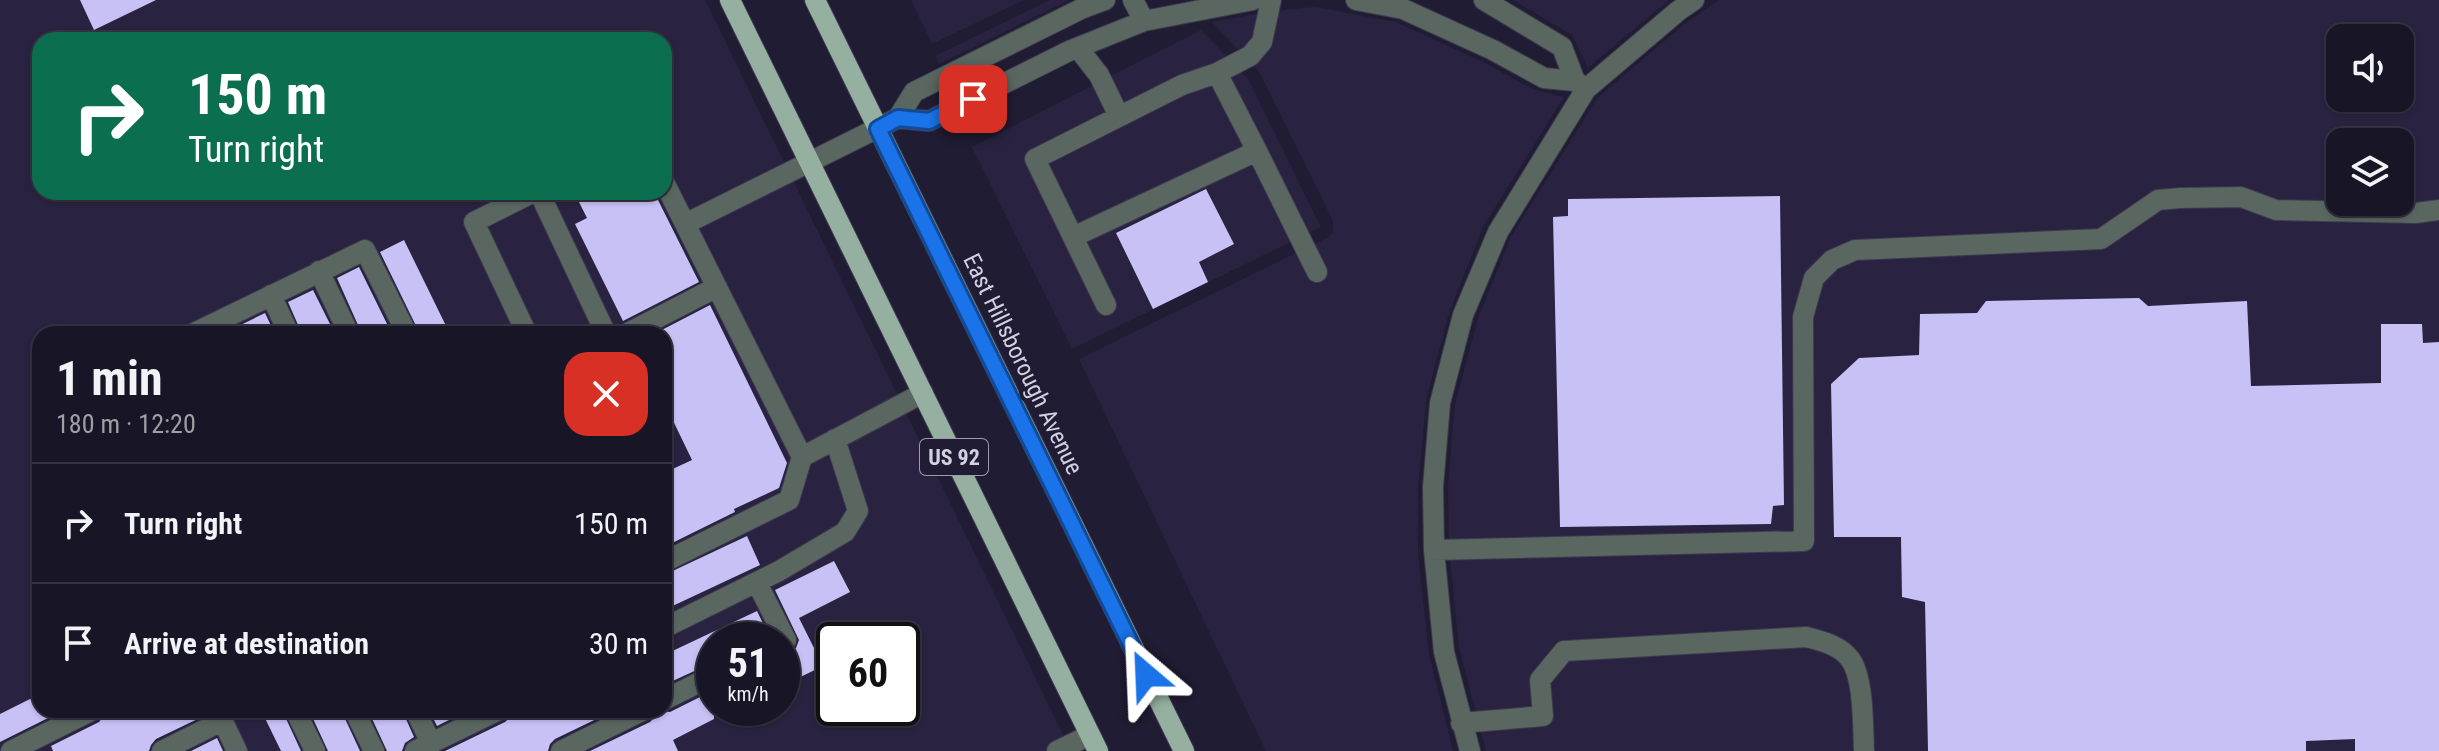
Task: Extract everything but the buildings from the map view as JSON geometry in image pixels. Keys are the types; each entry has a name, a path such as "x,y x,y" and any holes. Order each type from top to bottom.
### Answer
{"main road":[{"name":"US 92","path":"730,0 1094,743"},
{"name":"East Hillsborough Avenue","path":"815,0 1184,751"}],"street":[{"path":"685,224 898,118 914,92 1105,0"},
{"path":"1133,0 1144,21"},
{"path":"898,118 929,121 1078,48 1144,21 1253,0"},
{"path":"1106,305 1035,159 1182,85 1217,73 1250,56 1262,42 1271,0"},
{"path":"1356,0 1403,9 1493,50 1544,78 1581,85"},
{"path":"1484,0 1562,47 1581,85"},
{"path":"1470,751 1444,652 1434,550 1433,487 1440,403 1463,315 1498,232 1581,85 1694,0"},
{"path":"1078,48 1099,75 1119,116"},
{"path":"1217,73 1317,272"},
{"path":"1073,237 1257,151"},
{"path":"1434,550 1804,541 1803,317 1814,278 1832,260 1855,250 2101,239 2158,200 2180,198 2241,197 2276,210 2416,213 2439,210"},
{"path":"672,198 802,457 789,500 672,558"},
{"path":"519,200 474,222 523,326"},
{"path":"540,200 602,326"},
{"path":"228,326 271,295 365,250 403,326"},
{"path":"319,271 345,326"},
{"path":"641,326 717,287"},
{"path":"271,295 285,326"},
{"path":"802,457 923,393"},
{"path":"672,624 757,583 845,532 858,511 835,439"},
{"path":"757,583 777,622"},
{"path":"1461,723 1543,716 1540,680 1564,651 1806,637 1831,644 1850,659 1858,678 1864,751"},
{"path":"672,696 696,684"},
{"path":"11,751 77,718"},
{"path":"162,751 215,718"},
{"path":"221,718 237,751"},
{"path":"299,718 315,751"},
{"path":"358,718 374,751"},
{"path":"417,718 423,747 469,718"},
{"path":"561,751 628,718"},
{"path":"1057,751 1094,743"}],"shaded area":[{"path":"0,0 705,0 1071,751 0,751"},
{"path":"911,0 1024,0 932,44"},
{"path":"1050,0 1069,0 939,64 935,56"},
{"path":"1513,0 1669,0 1588,68 1572,35"},
{"path":"1719,0 2439,0 2439,751 1486,751 1459,648 1449,548 1448,486 1455,404 1478,318 1511,237 1598,97 1687,22"},
{"path":"1315,7 1396,22 1535,90 1564,97 1483,227 1449,313 1426,401 1418,487 1418,553 1429,655 1453,751 1266,751 1079,359 1327,238 1333,232 1333,221 1260,73 1212,22"},
{"path":"1201,30 1248,79 1321,227 1072,349 972,147"}],"route":[{"path":"973,99 929,121 898,118 878,129 1146,675"}]}
